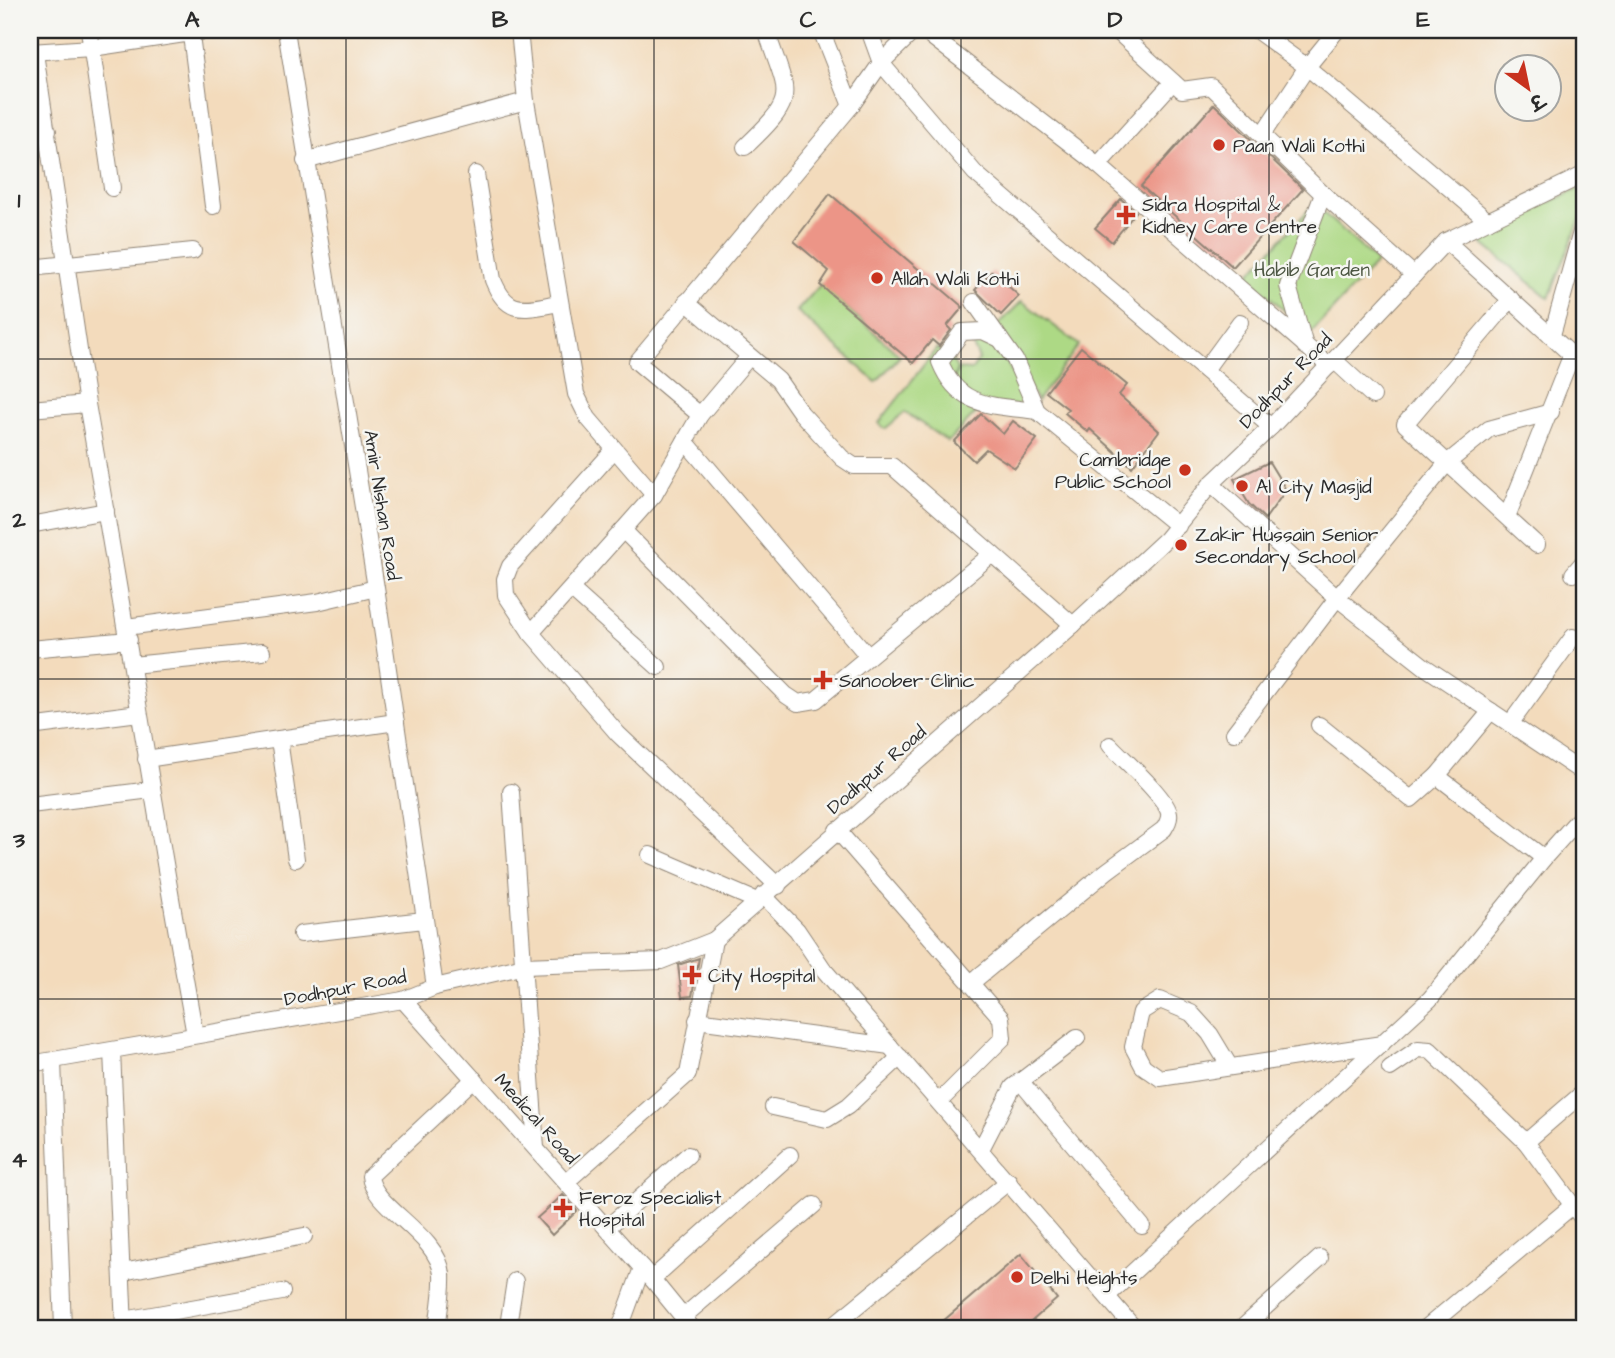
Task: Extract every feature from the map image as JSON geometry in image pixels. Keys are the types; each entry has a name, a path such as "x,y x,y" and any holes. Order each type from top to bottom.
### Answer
{"street":[{"path":"89,30 112,188"},
{"path":"195,1035 151,790 87,404 48,131 32,52 92,48 211,30"},
{"name":"Amir Nishan Road","path":"286,30 304,161 397,722 435,988"},
{"path":"519,30 526,101 576,394 588,418 654,495"},
{"path":"746,147 771,122 786,101 784,85 766,30"},
{"path":"821,30 851,106"},
{"path":"869,30 881,64 975,173 1271,427"},
{"path":"700,415 637,362 851,106 881,64 915,30"},
{"path":"923,30 1098,164 1306,347 1373,396"},
{"path":"1116,30 1182,90 1211,86 1323,194 1414,275"},
{"path":"1256,30 1307,67 1488,221"},
{"path":"1262,135 1307,67 1337,30"},
{"path":"191,35 214,206"},
{"path":"1098,164 1173,82"},
{"path":"304,161 526,101"},
{"path":"30,134 48,131"},
{"path":"476,174 493,280 499,295 510,307 520,309 560,303"},
{"name":"Dodhpur Road","path":"30,1064 403,1000 435,988 524,966 661,961 714,940 1073,625 1178,526 1211,484 1271,427 1446,241 1585,174"},
{"path":"1306,347 1288,286 1323,194"},
{"path":"1552,335 1585,218"},
{"path":"1446,241 1585,367"},
{"path":"30,268 193,251"},
{"path":"1511,299 1405,424 1537,545"},
{"path":"686,302 748,358 778,380 801,414 842,458 854,466 892,466 1073,625"},
{"path":"974,302 1015,360 1037,411 1178,526"},
{"path":"1205,370 1240,321"},
{"path":"1001,339 983,331 962,332 940,362 944,373 965,398 977,403 1037,411"},
{"path":"1507,517 1572,354"},
{"path":"531,633 654,495 700,415 748,358"},
{"path":"30,409 87,404"},
{"path":"1234,733 1337,598 1447,463 1489,429 1551,412"},
{"path":"685,441 868,656"},
{"path":"614,450 510,566 505,579 506,594 531,633 618,734 778,886"},
{"path":"1211,484 1337,598 1425,667 1585,774"},
{"path":"30,525 106,511"},
{"path":"623,530 786,695 798,703 816,700 992,554"},
{"path":"1573,574 1585,559"},
{"path":"30,649 317,602 376,588"},
{"path":"570,589 658,667"},
{"path":"1510,724 1573,637"},
{"path":"132,664 262,652"},
{"path":"1319,725 1411,799 1437,776 1491,711"},
{"path":"30,727 139,713"},
{"path":"146,759 397,722"},
{"path":"279,739 296,859"},
{"path":"971,983 1107,871 1164,829 1169,822 1169,812 1162,801 1110,745"},
{"path":"1437,776 1544,858"},
{"path":"30,805 151,790"},
{"path":"512,792 536,1148"},
{"path":"1108,1295 1430,999 1544,858 1585,813"},
{"path":"837,830 1001,1018 1003,1038 939,1102"},
{"path":"650,855 760,898 797,930 824,970 1134,1328"},
{"path":"302,934 424,920"},
{"path":"566,1182 688,1074 714,940"},
{"name":"Medical Road","path":"403,1000 647,1273 688,1323"},
{"path":"1230,1067 1210,1034 1191,1013 1160,1000 1141,1012 1133,1047 1143,1066 1160,1078 1382,1044"},
{"path":"698,1020 895,1051"},
{"path":"981,1149 996,1115 1020,1081 1077,1038"},
{"path":"1390,1068 1418,1049 1430,1050 1526,1142 1585,1222"},
{"path":"112,1051 124,1324 282,1292"},
{"path":"773,1107 827,1119 848,1106 895,1051"},
{"path":"53,1061 63,1328"},
{"path":"437,1328 442,1274 436,1256 377,1192 370,1176 474,1079"},
{"path":"1020,1081 1142,1226"},
{"path":"1526,1142 1585,1091"},
{"path":"607,1228 688,1155"},
{"path":"620,1328 647,1273 790,1155"},
{"path":"830,1328 1009,1181"},
{"path":"688,1323 814,1205"},
{"path":"1426,1328 1572,1206"},
{"path":"123,1272 304,1236"},
{"path":"1242,1328 1321,1258"},
{"path":"515,1281 508,1326 528,1328"}],"green space":[{"path":"1585,186 1585,207 1549,298 1474,237"},
{"name":"Habib Garden","path":"1314,204 1377,262 1310,334 1247,276"},
{"path":"821,284 900,356 876,382 797,311"},
{"path":"1022,301 1079,345 1037,401 996,327"},
{"path":"986,339 999,345 1028,406 975,404 979,410 948,442 905,412 885,429 879,423 937,348 951,359 957,368 953,381 958,369 972,370 979,359 973,346"}],"building":[{"name":"Paan Wali Kothi","path":"1214,104 1303,189 1233,267 1141,186"},
{"name":"Allah Wali Kothi","path":"830,194 963,307 947,326 951,330 939,346 932,340 913,363 820,285 829,271 794,241"},
{"path":"1121,199 1136,212 1112,242 1095,228"},
{"path":"992,271 1019,296 1001,315 975,290"},
{"path":"1081,347 1127,385 1119,395 1159,431 1132,467 1090,429 1088,432 1065,413 1068,409 1046,392"},
{"path":"981,414 1003,434 1013,421 1037,439 1015,468 986,449 974,461 954,442"},
{"name":"Al City Masjid","path":"1269,462 1286,490 1265,519 1249,504 1234,479"},
{"path":"699,958 692,996 682,997 678,965"},
{"path":"563,1195 577,1211 552,1235 537,1218"},
{"name":"Delhi Heights","path":"1021,1254 1057,1299 1024,1328 935,1328"}],"place":[{"name":"Paan Wali Kothi","path":"1219,145"},
{"name":"Sidra Hospital & Kidney Care Centre","path":"1126,215"},
{"name":"Allah Wali Kothi","path":"877,278"},
{"name":"Cambridge Public School","path":"1185,470"},
{"name":"Al City Masjid","path":"1242,486"},
{"name":"Zakir Hussain Senior Secondary School","path":"1181,545"},
{"name":"Sanoober Clinic","path":"823,680"},
{"name":"City Hospital","path":"692,975"},
{"name":"Feroz Specialist Hospital","path":"563,1208"},
{"name":"Delhi Heights","path":"1017,1277"}]}
